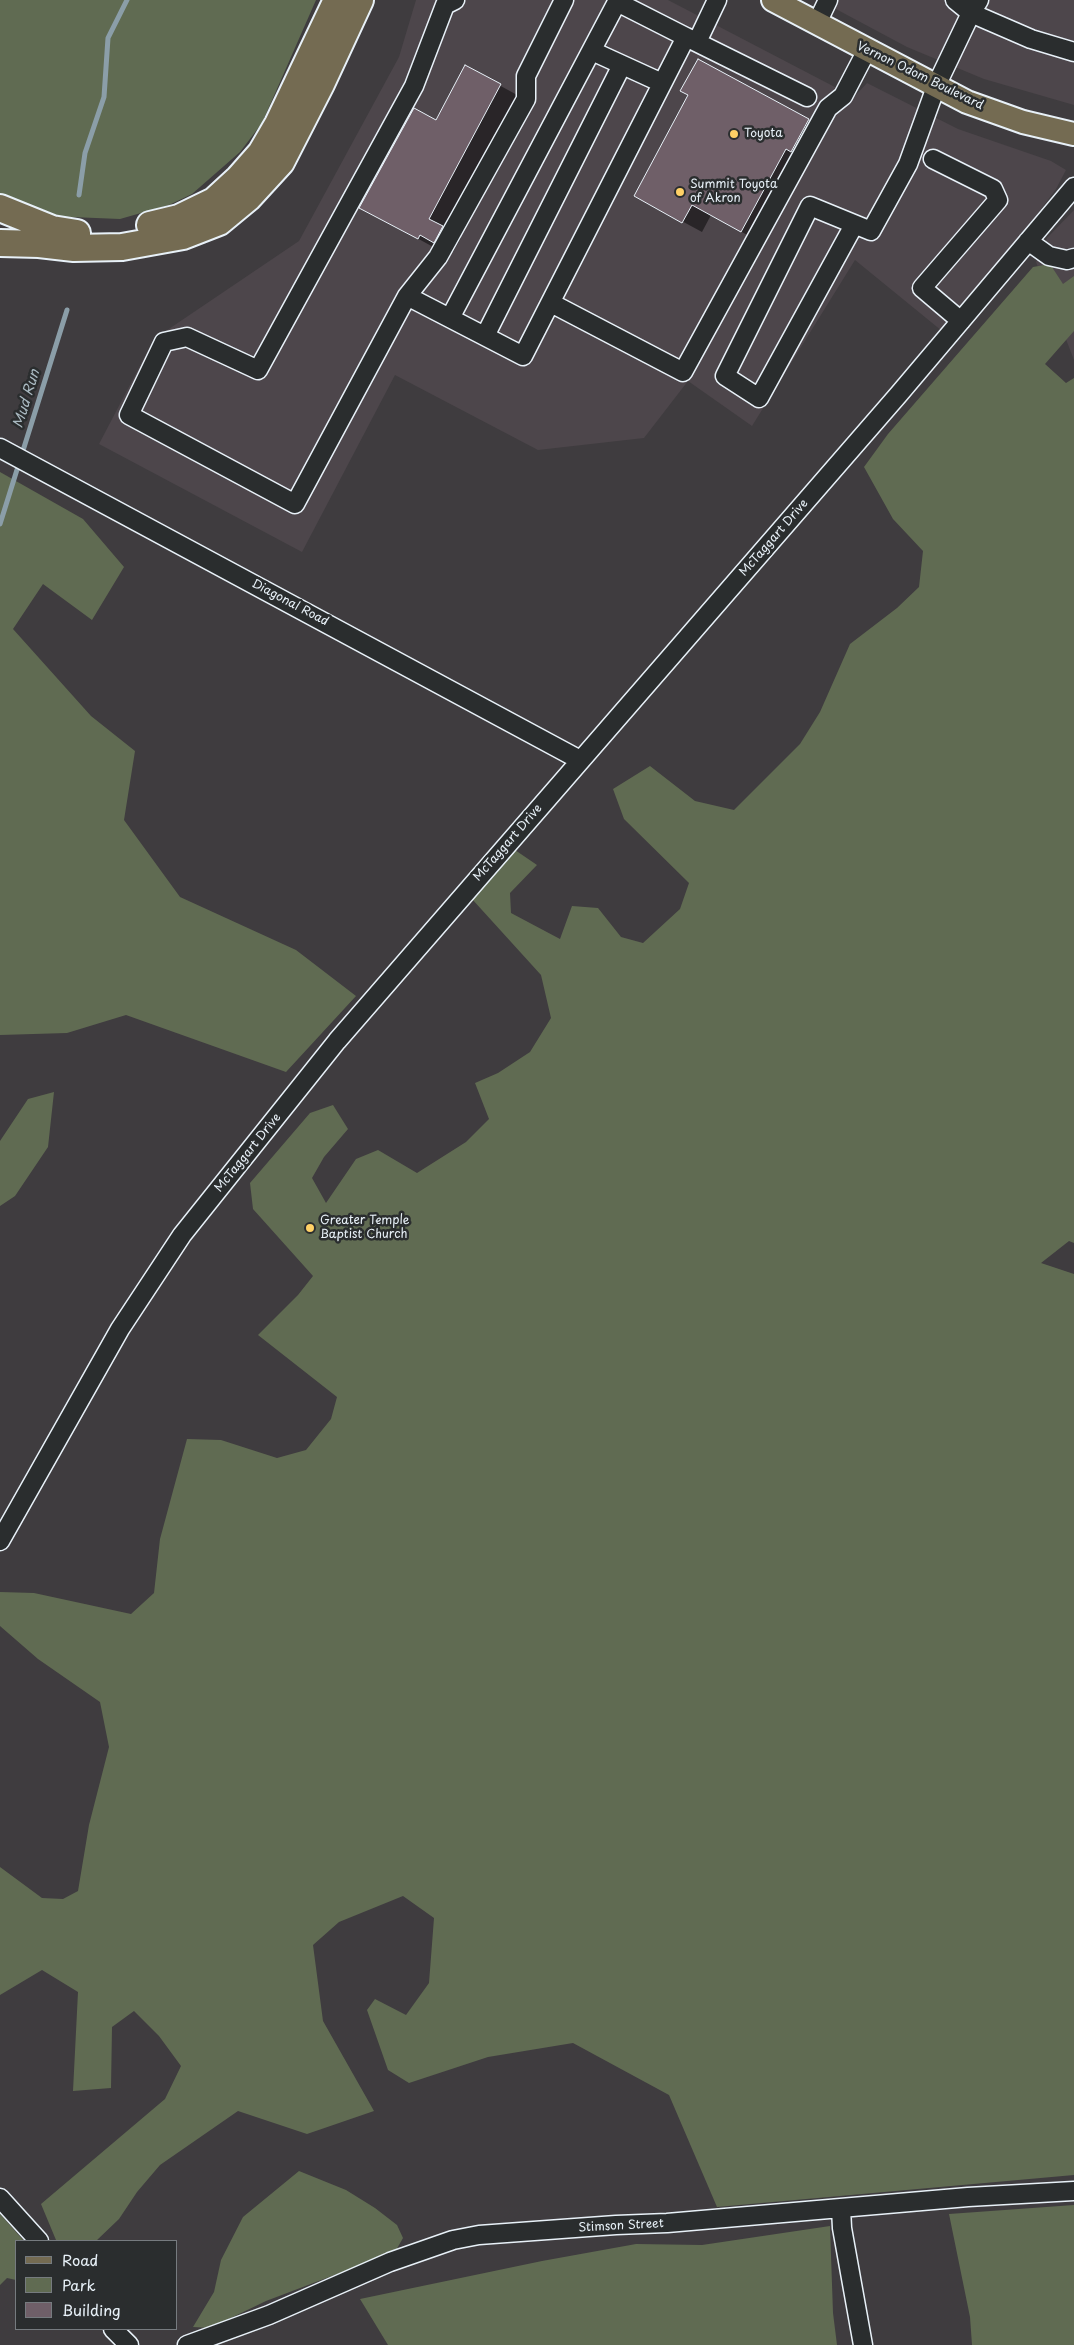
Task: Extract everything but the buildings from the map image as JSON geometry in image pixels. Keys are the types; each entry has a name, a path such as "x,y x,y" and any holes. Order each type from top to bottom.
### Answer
{"highway":[{"path":"0,208 52,229 87,234 116,233 179,218 214,201 262,153 278,124 337,0"},
{"path":"0,243 39,244 74,248 122,248 183,236 219,222 248,198 281,162 321,84 360,0"}],"main road":[{"name":"Vernon Odom Boulevard","path":"773,0 911,74 936,84 967,102 1023,122 1074,134"}],"street":[{"path":"449,2 414,86 258,370 187,337 164,342 130,415 294,504 407,296 438,257 526,99 526,76 564,0"},
{"path":"407,296 523,356 662,83 717,0"},
{"path":"817,23 828,0"},
{"path":"955,0 975,6 1031,39 1074,52"},
{"path":"450,318 617,2 806,97"},
{"path":"854,225 759,398 725,376 810,206 871,231 908,164 936,84 975,6"},
{"path":"592,50 662,83"},
{"path":"551,303 683,372 828,108 843,96 867,50"},
{"path":"485,336 622,65"},
{"path":"933,159 993,189 998,200 922,288 961,321"},
{"name":"McTaggart Drive","path":"0,1541 120,1330 182,1235 337,1041 961,321 1074,187"},
{"path":"1028,241 1049,256 1067,260 1074,258"},
{"name":"Diagonal Road","path":"5,450 580,760"},
{"name":"Stimson Street","path":"187,2345 269,2315 390,2262 453,2240 504,2232 667,2223 1074,2191"},
{"path":"0,2198 38,2240"},
{"path":"841,2208 842,2228 863,2345"},
{"path":"115,2330 129,2345"}],"shaded area":[{"path":"416,0 668,0 854,97 867,83 958,129 1051,161 1066,170 1056,189 1014,245 942,331 855,260 752,426 688,381 644,438 538,450 395,375 302,552 99,444 154,339 299,241 399,57"},
{"path":"819,0 1074,0 1074,105 984,79 907,47"},
{"path":"1074,210 1074,360 1036,262 1047,238"}],"green space":[{"path":"0,0 316,0 262,123 240,152 192,194 169,205 120,219 47,216 16,205 0,195"},
{"path":"1050,264 1063,284 1074,276 1074,331 1045,364 1066,383 1074,378 1074,1243 1069,1241 1041,1263 1074,1274 1074,2175 717,2207 669,2095 573,2043 488,2057 409,2083 388,2070 367,2010 375,1999 406,2015 429,1983 434,1918 403,1896 339,1922 313,1945 323,2021 374,2111 307,2134 238,2111 160,2165 137,2192 119,2219 97,2240 56,2240 41,2204 165,2099 181,2066 159,2036 134,2011 112,2027 111,2088 73,2091 78,1992 42,1970 0,1995 0,1867 42,1898 63,1899 78,1891 89,1825 109,1747 100,1702 38,1659 0,1626 0,1592 34,1593 131,1614 154,1593 160,1539 187,1439 221,1440 277,1458 306,1450 331,1419 337,1397 258,1335 298,1295 313,1276 253,1209 250,1183 310,1113 333,1105 348,1129 324,1157 312,1178 326,1203 356,1159 378,1150 417,1173 466,1142 489,1119 475,1083 498,1073 530,1052 551,1018 541,975 472,899 515,850 537,865 510,893 511,913 560,939 572,906 598,908 621,937 643,943 680,909 689,883 624,819 613,789 650,766 695,801 734,810 800,744 820,712 850,644 897,608 919,587 923,551 893,519 864,467 888,434 1033,267"},
{"path":"0,472 83,519 124,567 92,620 43,584 13,629 91,716 135,751 124,820 180,897 296,950 356,996 286,1072 126,1015 67,1033 0,1035"},
{"path":"54,1092 48,1147 15,1196 0,1206 0,1141 28,1099"},
{"path":"299,2171 346,2190 375,2208 397,2225 403,2238 395,2252 266,2301 210,2328 193,2327 214,2292 221,2260 243,2217"},
{"path":"1074,2205 1074,2345 972,2345 970,2317 949,2214"},
{"path":"0,2214 23,2240 15,2240 15,2280 7,2278 0,2285"},
{"path":"830,2226 833,2313 837,2345 388,2345 360,2299 542,2261 636,2244 702,2245"}],"waterway":[{"name":"Mud Run","path":"79,195 85,153 104,97 108,38 127,0"},
{"name":"Mud Run","path":"0,524 67,310"}],"place":[{"name":"Toyota","path":"734,134"},
{"name":"Summit Toyota of Akron","path":"680,192"},
{"name":"Greater Temple Baptist Church","path":"310,1228"}]}
